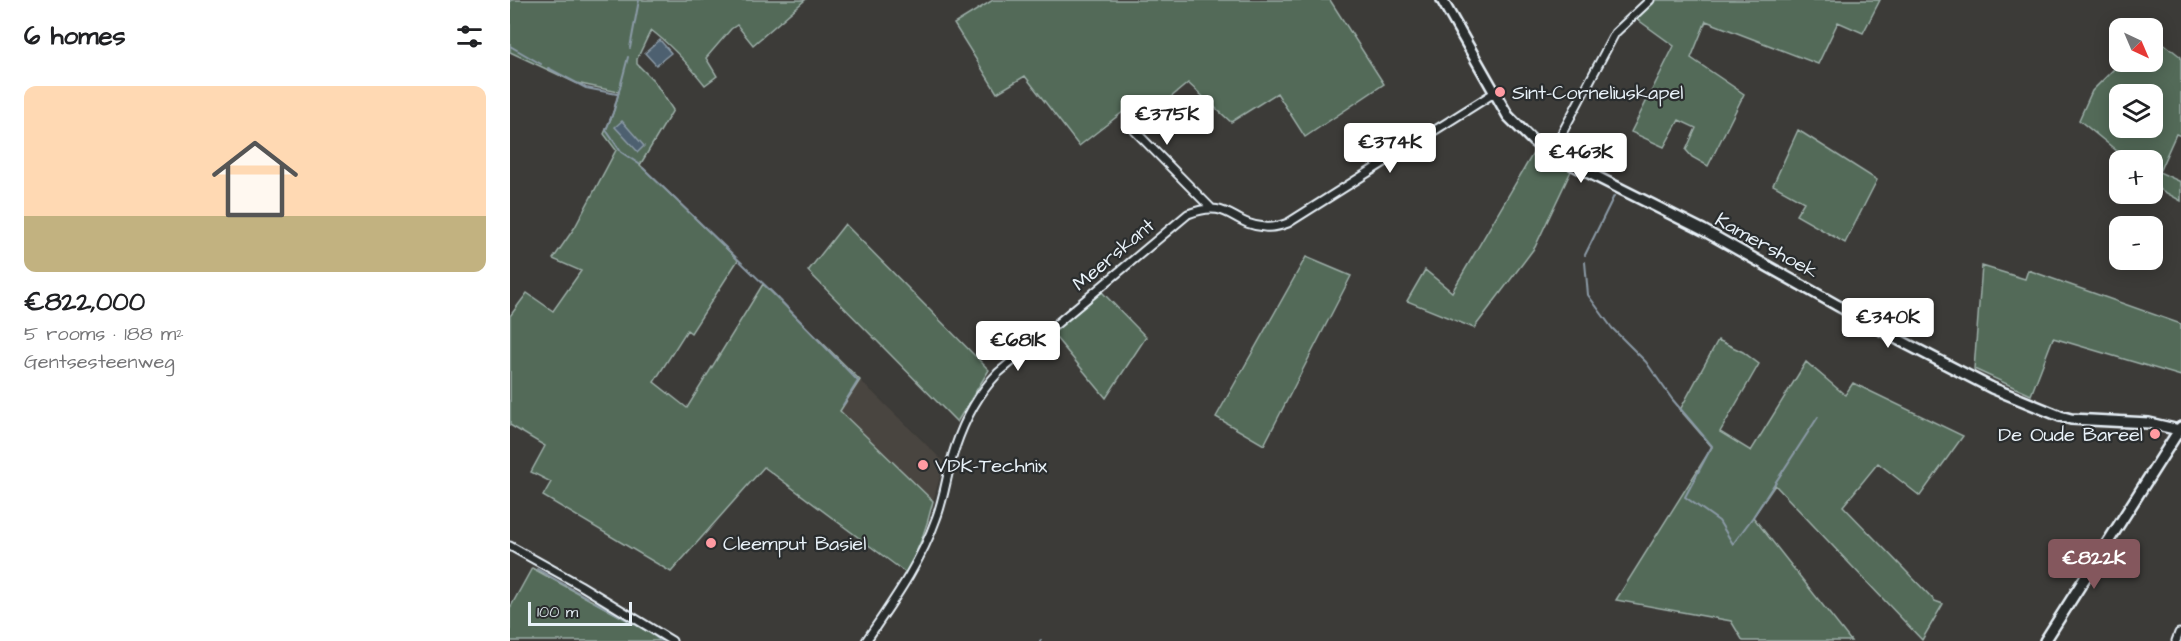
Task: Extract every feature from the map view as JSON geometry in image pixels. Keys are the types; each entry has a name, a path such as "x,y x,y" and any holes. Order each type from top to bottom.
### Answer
{"street":[{"name":"Kamershoek","path":"1442,0 1508,116 1523,134 1551,154 1703,230 1899,340 1992,388 2071,419 2149,423 2180,429"},
{"path":"1551,154 1615,33 1650,0"},
{"path":"1134,130 1211,208 1224,210 1251,225 1263,228 1288,224 1494,93"},
{"name":"Meerskant","path":"866,641 918,560 937,517 954,449 966,421 991,381 1127,263 1188,214 1211,208"},
{"path":"2045,641 2180,429"},
{"path":"510,546 672,641"},
{"path":"2176,641 2179,633"}],"shaded area":[{"path":"860,380 944,462 933,501 840,411"}],"green space":[{"path":"510,0 805,0 753,45 737,25 731,29 706,58 717,76 705,85 680,56 651,30 637,59 637,64 654,81 673,110 640,165 738,260 691,333 687,330 654,382 687,408 763,284 860,380 840,411 933,501 922,538 906,573 764,467 671,572 543,496 551,482 531,472 545,446 510,425 510,316 527,293 553,311 581,271 553,259 575,227 616,150 604,134 619,92 576,83 510,52"},
{"path":"993,0 1330,0 1384,84 1305,137 1277,93 1231,122 1188,83 1141,122 1128,108 1079,146 1025,76 997,93 954,24"},
{"path":"1653,0 1880,0 1863,33 1838,22 1818,64 1706,21 1691,58 1744,94 1708,166 1692,157 1686,150 1696,128 1679,120 1664,147 1631,132 1674,46 1634,17"},
{"path":"2163,43 2181,57 2181,136 2176,134 2163,163 2163,150 2116,150 2079,120 2092,91 2111,72 2163,72"},
{"path":"1798,130 1877,180 1845,243 1796,215 1804,202 1773,185"},
{"path":"1535,150 1571,171 1535,247 1474,328 1407,301 1425,270 1452,292"},
{"path":"2163,174 2181,182 2181,201 2163,191"},
{"path":"845,224 989,370 957,422 808,271"},
{"path":"1306,257 1351,276 1264,445 1216,417"},
{"path":"1982,266 2025,279 2028,270 2181,324 2181,376 2053,338 2031,395 1974,369"},
{"path":"1102,292 1146,337 1106,398 1052,333"},
{"path":"1718,340 1743,352 1759,364 1720,432 1751,451 1806,362 1845,395 1853,383 1963,436 1920,496 1878,463 1843,506 1935,601 1943,604 1922,640 1775,485 1753,517 1851,641 1743,641 1731,621 1616,600 1712,447 1680,410"},
{"path":"532,568 662,641 510,641 510,608"}],"water":[{"path":"660,40 671,53 656,65 645,53"},
{"path":"622,121 644,146 638,152 615,127"}],"waterway":[{"path":"630,48 639,0"},
{"path":"510,46 541,64"},
{"path":"628,57 614,110 606,130 621,152 639,164"},
{"path":"548,68 586,88 617,94"},
{"path":"643,168 775,295 858,381 843,405"},
{"path":"1585,255 1614,196"},
{"path":"1585,262 1588,295 1612,328 1646,362 1672,399 1712,446 1685,497 1719,521 1733,544 1818,417"},
{"path":"537,569 588,598"},
{"path":"595,602 661,641"}],"place":[{"name":"Sint-Corneliuskapel","path":"1500,92"},
{"name":"De Oude Bareel","path":"2155,434"},
{"name":"VDK-Technix","path":"923,465"},
{"name":"Cleemput Basiel","path":"711,543"}]}
